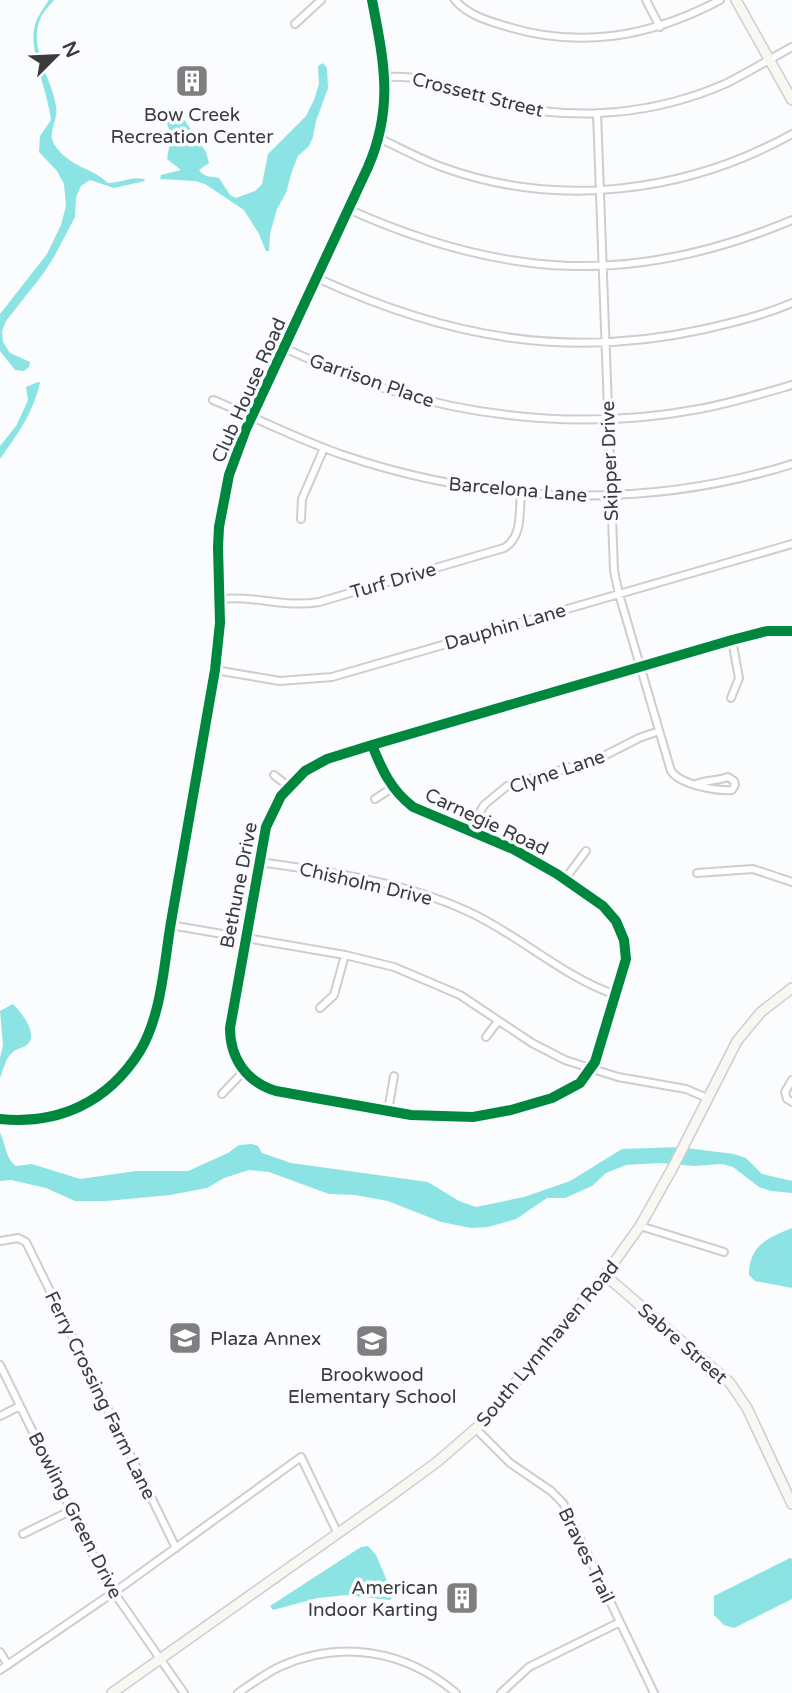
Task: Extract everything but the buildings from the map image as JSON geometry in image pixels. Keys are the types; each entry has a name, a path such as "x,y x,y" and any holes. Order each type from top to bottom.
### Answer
{"street":[{"path":"295,23 321,0"},
{"name":"Club House Road","path":"0,1119 34,1121 86,1104 111,1085 132,1063 148,1035 162,975 215,670 220,599 218,547 224,495 234,459 379,138 384,113 386,77 372,0"},
{"path":"455,0 465,10 495,23 529,32 572,38 617,36 660,27 720,0"},
{"path":"646,0 660,27"},
{"path":"736,0 792,100"},
{"name":"Crossett Street","path":"386,77 429,79 481,99 510,106 562,114 597,113 633,110 673,102 727,83 792,47"},
{"name":"Skipper Drive","path":"597,113 614,571 618,594 671,771 679,780 696,784"},
{"path":"379,138 443,167 493,181 550,190 599,190 648,185 700,174 747,157 792,134"},
{"path":"348,209 414,236 472,254 530,264 602,267 685,256 740,241 792,220"},
{"path":"317,278 393,311 459,330 527,340 605,343 685,333 750,318 792,303"},
{"name":"Garrison Place","path":"284,348 351,377 401,394 517,416 608,419 697,410 792,385"},
{"name":"Barcelona Lane","path":"213,400 324,448 424,478 521,493 610,495 715,484 792,464"},
{"path":"300,519 302,499 324,448"},
{"name":"Turf Drive","path":"220,599 252,599 293,605 319,602 504,548 512,543 517,533 521,493"},
{"name":"Dauphin Lane","path":"215,670 280,681 320,679 792,544"},
{"name":"Bethune Drive","path":"244,1071 232,1047 230,1028 263,838 270,816 288,786 315,764 732,640 767,631 792,631"},
{"path":"731,698 739,678 732,640"},
{"name":"Clyne Lane","path":"470,830 484,806 508,786 598,759 659,731"},
{"name":"Carnegie Road","path":"372,745 392,788 404,800 423,813 513,849 565,879 603,906 621,930 626,959 592,1070"},
{"path":"274,775 288,786"},
{"path":"728,777 735,785 728,791 696,784 728,777"},
{"path":"375,799 392,788"},
{"path":"565,879 586,851"},
{"name":"Chisholm Drive","path":"259,862 362,879 439,900 491,923 575,978 616,995"},
{"path":"697,873 753,869 792,882"},
{"path":"170,925 371,960 416,975 460,995 547,1051 592,1070 637,1081 674,1086 707,1098"},
{"path":"320,1008 334,995 345,955"},
{"name":"South Lynnhaven Road","path":"112,1693 338,1534 437,1462 476,1429 605,1275 640,1226 672,1169 726,1059 748,1024 792,988"},
{"path":"486,1037 498,1021"},
{"path":"222,1094 244,1071 257,1084 276,1091 388,1111 431,1117 492,1114 552,1098 580,1083 592,1070"},
{"path":"388,1111 394,1076"},
{"path":"792,1080 785,1092 787,1099 792,1102"},
{"path":"640,1226 724,1252"},
{"name":"Ferry Crossing Farm Lane","path":"0,1241 18,1238 26,1242 176,1548"},
{"name":"Sabre Street","path":"605,1275 730,1383 747,1408 791,1499"},
{"name":"Bowling Green Drive","path":"0,1365 113,1594 184,1693"},
{"path":"0,1416 20,1406"},
{"name":"Braves Trail","path":"476,1429 510,1463 551,1491 563,1503 620,1622 529,1667 501,1693"},
{"path":"0,1670 113,1594 300,1457 338,1534"},
{"path":"23,1534 72,1510"},
{"path":"620,1622 654,1693"},
{"path":"238,1693 278,1668 305,1657 356,1651 405,1660 437,1677 456,1693"},
{"path":"0,1652 8,1665"}],"water":[{"path":"49,0 54,0 41,17 37,40 56,106 53,142 68,159 108,183 135,178 145,181 114,188 90,180 81,186 76,197 75,217 54,257 6,321 2,331 3,342 10,353 30,362 24,371 15,370 0,351 0,314 47,254 61,225 66,206 64,184 57,171 39,152 40,136 51,120 33,39 38,17"},
{"path":"323,63 327,68 328,88 313,137 309,146 298,156 286,193 277,209 270,234 269,251 266,251 244,210 205,184 160,179 161,175 181,170 167,159 170,135 162,112 164,108 179,112 206,152 209,163 199,170 201,173 219,178 230,195 236,198 255,191 262,184 268,154 306,116 319,84 318,66"},
{"path":"38,382 37,393 29,413 0,459 0,446 16,426 28,400 26,387"},
{"path":"13,1004 27,1023 31,1039 28,1044 11,1054 0,1078 3,1045 0,1011"},
{"path":"0,1133 8,1155 16,1166 32,1164 80,1179 136,1171 188,1171 228,1153 239,1145 252,1144 258,1146 262,1153 291,1163 428,1182 459,1201 476,1207 524,1197 570,1181 622,1149 678,1147 746,1158 762,1174 792,1181 792,1193 759,1187 733,1167 722,1164 694,1166 660,1163 626,1165 606,1173 592,1186 565,1198 547,1198 516,1219 488,1227 471,1228 441,1222 388,1201 329,1194 269,1172 249,1170 224,1178 207,1188 170,1195 75,1201 46,1188 11,1180 0,1181"},
{"path":"792,1228 792,1288 755,1281 749,1275 752,1256 756,1250 768,1239"},
{"path":"368,1546 376,1555 393,1595 390,1600 346,1595 318,1598 273,1610 270,1606 361,1547"},
{"path":"790,1558 792,1599 734,1628 724,1625 714,1615 714,1596"}],"cycle path":[{"path":"0,1119 22,1120 62,1114 97,1097 127,1069 140,1051 153,1021 158,1005 215,670 220,623 219,527 229,475 246,429 376,145 384,104 384,84 372,0"},
{"path":"372,745 388,779 413,807 513,849 557,874 603,906 616,921 624,940 626,959 595,1062 580,1083 552,1098 511,1110 473,1117 411,1115 276,1091 256,1082 242,1067 233,1049 230,1028 266,827 281,796 305,771 327,759 372,745 732,640 767,631 792,631"}],"place":[{"name":"Bow Creek Recreation Center","path":"192,81"},
{"name":"Plaza Annex","path":"185,1338"},
{"name":"Brookwood Elementary School","path":"372,1341"},
{"name":"American Indoor Karting","path":"462,1598"}]}
